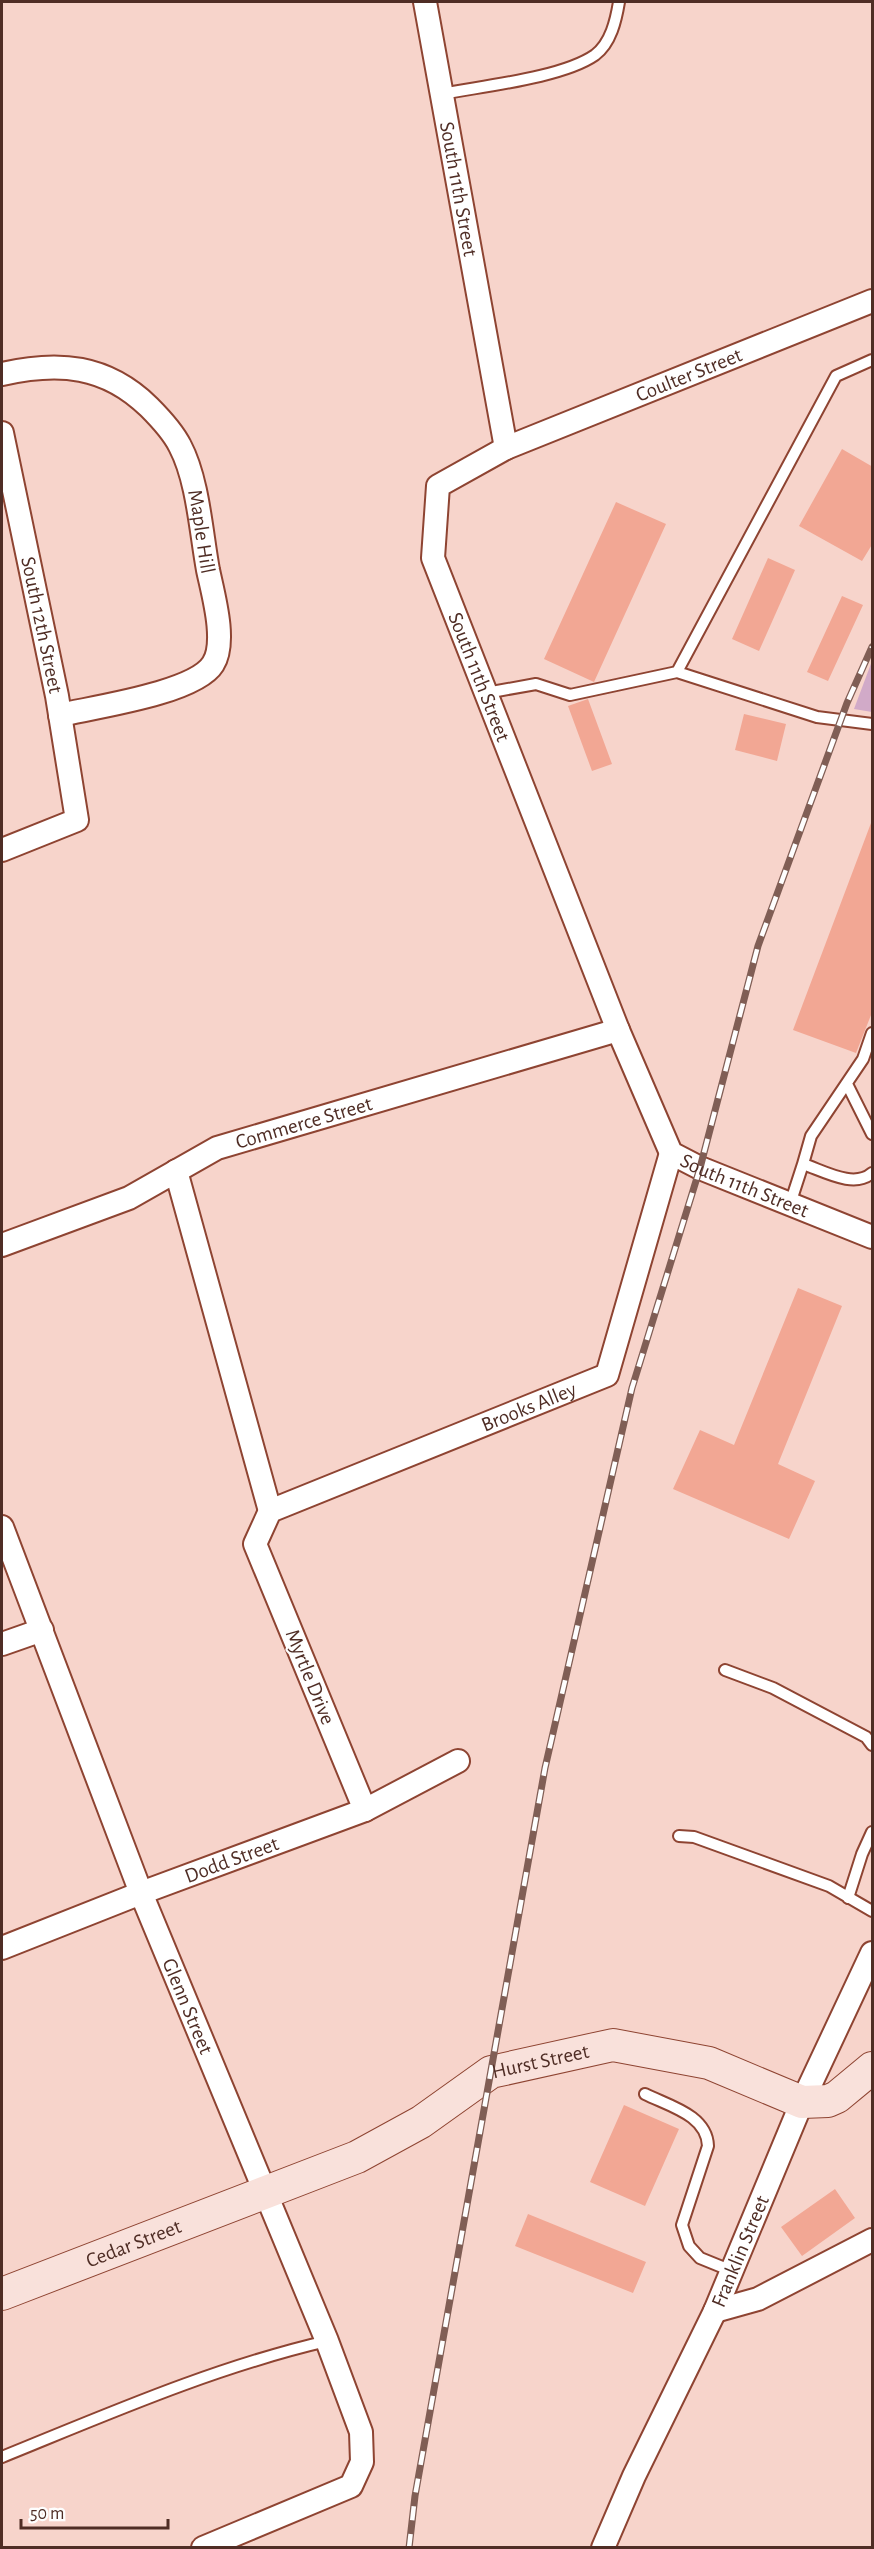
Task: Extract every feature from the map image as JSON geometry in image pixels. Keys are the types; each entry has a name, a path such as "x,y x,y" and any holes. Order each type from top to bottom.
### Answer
{"street":[{"name":"South 11th Street","path":"425,2 506,448 438,486 433,558 618,1030 671,1153 700,1168 872,1235"},
{"name":"Coulter Street","path":"506,448 873,301"},
{"name":"Maple Hill","path":"2,374 57,367 102,374 134,393 159,417 180,446 191,477 216,610 219,636 214,663 199,678 178,688 60,715"},
{"name":"South 12th Street","path":"2,433 60,715 77,820 2,850"},
{"name":"Commerce Street","path":"2,1245 129,1198 217,1148 618,1030"},
{"name":"Brooks Alley","path":"270,1511 607,1375 671,1153"},
{"path":"176,1172 270,1511"},
{"name":"Myrtle Drive","path":"270,1511 255,1544 365,1810"},
{"name":"Glenn Street","path":"2,1527 141,1893 327,2341 361,2432 362,2462 351,2486 203,2547"},
{"path":"2,1644 42,1629"},
{"name":"Dodd Street","path":"2,1948 141,1893 365,1810 458,1761"},
{"name":"Franklin Street","path":"603,2547 634,2476 715,2311 802,2102 873,1953"},
{"name":"Hurst Street","path":"265,2193 357,2157 421,2122 491,2072 613,2045 709,2063 802,2102"},
{"path":"802,2102 828,2101 837,2097 873,2068"},
{"name":"Cedar Street","path":"2,2294 265,2193"},
{"path":"715,2311 758,2299 873,2240"}],"lane":[{"path":"442,94 530,77 572,66 596,54 614,28 619,2"},
{"path":"677,672 836,376 873,360"},
{"path":"486,693 536,684 570,695 677,672 817,717 873,724"},
{"path":"790,1204 811,1136 827,1108 847,1084 863,1059 873,1033"},
{"path":"847,1084 873,1134"},
{"path":"803,1164 847,1179 858,1180 873,1173"},
{"path":"725,1670 773,1688 866,1737 873,1745"},
{"path":"848,1898 862,1854 873,1832"},
{"path":"679,1836 694,1837 730,1852 829,1886 873,1911"},
{"path":"645,2094 700,2121 708,2134 708,2146 682,2225 689,2246 700,2258 732,2271"},
{"path":"2,2457 181,2386 294,2348 327,2341"}],"shaded area":[{"path":"872,661 872,712 854,709"}],"building":[{"path":"842,449 873,467 873,543 862,561 799,526"},
{"path":"616,502 666,524 594,682 544,659"},
{"path":"768,558 795,570 759,651 732,639"},
{"path":"842,596 863,605 828,681 807,672"},
{"path":"588,699 612,764 592,771 568,706"},
{"path":"744,714 786,724 777,761 735,750"},
{"path":"871,823 873,1010 856,1053 793,1030"},
{"path":"798,1288 842,1306 778,1464 815,1481 789,1539 673,1489 700,1430 734,1445"},
{"path":"624,2105 679,2129 645,2206 590,2182"},
{"path":"835,2189 855,2218 802,2256 781,2227"},
{"path":"528,2214 646,2262 633,2293 515,2246"}],"railway":[{"path":"409,2548 415,2496 545,1768 632,1388 700,1168 758,946 847,703 872,647"}]}
